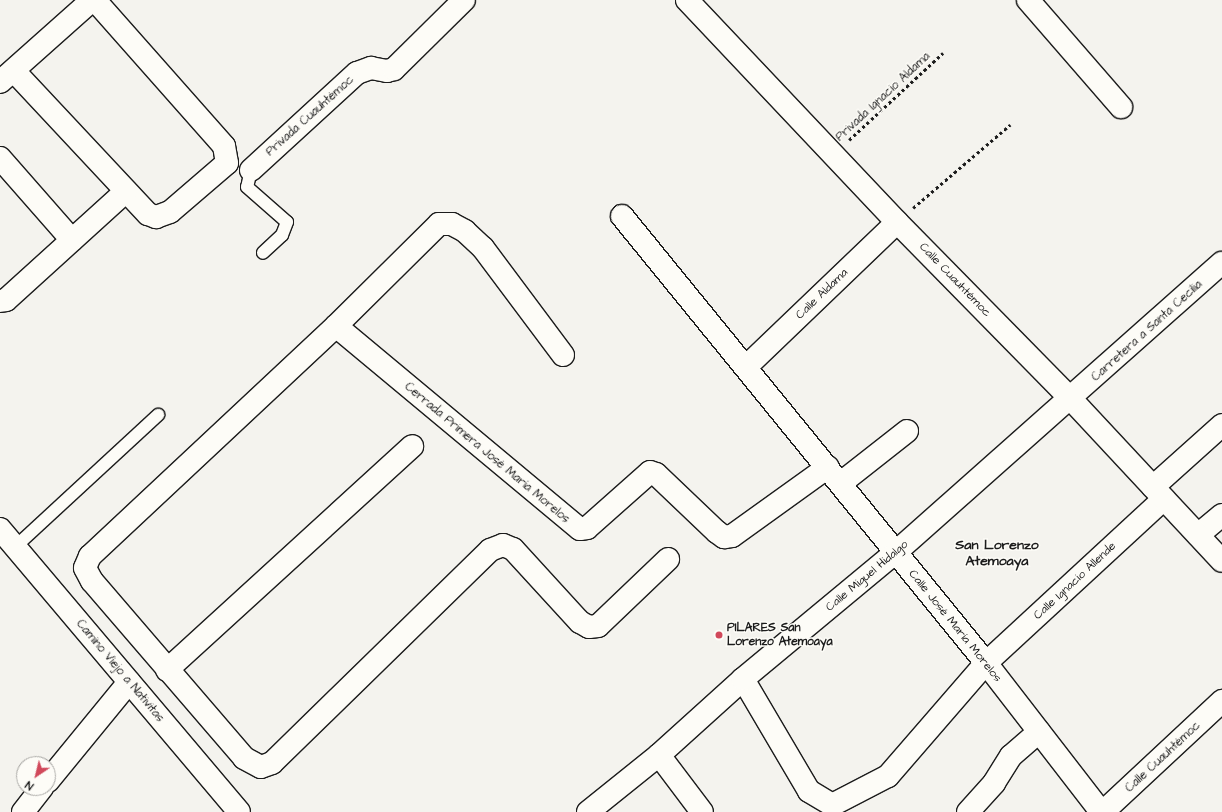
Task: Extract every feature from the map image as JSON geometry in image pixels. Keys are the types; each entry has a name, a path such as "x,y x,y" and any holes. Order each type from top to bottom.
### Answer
{"street":[{"path":"92,0 7,76 148,214 156,217 170,212 227,163 224,146 95,0"},
{"name":"Privada Cuauhtémoc","path":"250,170 358,74 371,68 387,71 394,69 464,0"},
{"name":"Calle Cuauhtémoc","path":"687,0 897,222 1071,399 1222,561"},
{"path":"1028,0 1122,108"},
{"path":"0,158 72,240"},
{"path":"0,301 6,300 126,191"},
{"name":"Calle José María Morelos","path":"622,216 986,663 1102,812"},
{"name":"Calle Aldama","path":"746,367 897,222"},
{"path":"563,355 483,248 465,231 452,224 439,224 336,326 90,556 85,568 92,581 244,758 261,767 272,763 490,550 503,545 513,549 580,622 589,627 598,626 668,559"},
{"name":"Carretera a Santa Cecilia","path":"1071,399 1222,263"},
{"name":"Cerrada Primera José María Morelos","path":"336,326 580,529 587,528 650,472 656,474 724,538 732,536 834,475"},
{"name":"Calle Miguel Hidalgo","path":"588,812 659,755 743,679 895,553 1071,399"},
{"name":"Calle Ignacio Allende","path":"743,679 809,791 832,805 888,776 986,663 1159,493 1222,425"},
{"path":"834,475 907,431"},
{"path":"167,670 412,446"},
{"path":"1198,535 1222,515"},
{"name":"Camino Viejo a Nativitas","path":"0,529 239,812"},
{"path":"56,771 129,682"},
{"name":"Calle Cuauhtémoc","path":"1102,812 1222,701"},
{"path":"968,812 994,783 1011,756 1040,732"},
{"path":"659,755 702,812"},
{"path":"23,812 36,796"}],"lane":[{"path":"250,170 247,187 287,222 282,235 263,253"},
{"path":"15,547 158,415"}],"path":[{"name":"Privada Ignacio Aldama","path":"834,154 944,53"},
{"path":"897,222 1010,125"}],"place":[{"name":"PILARES San Lorenzo Atemoaya","path":"719,635"}],"district":[{"name":"San Lorenzo Atemoaya","path":"997,554"}]}
